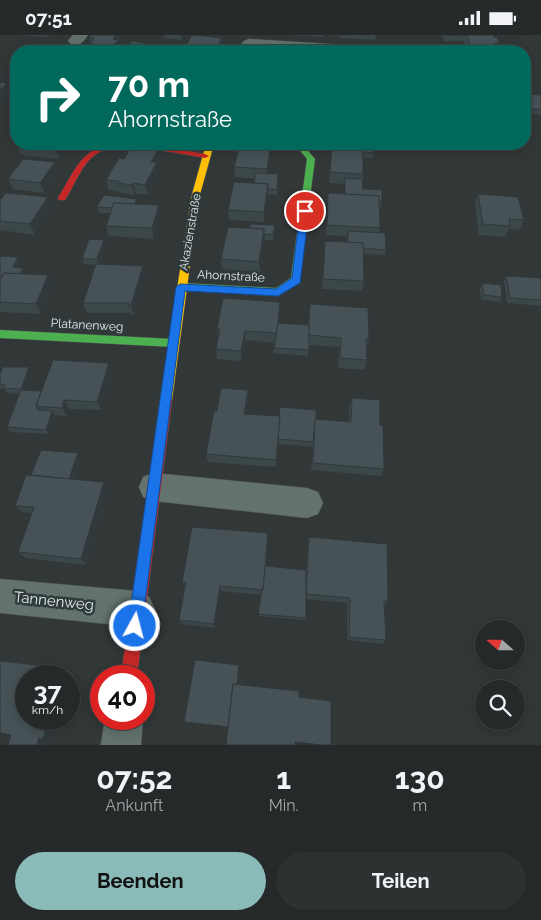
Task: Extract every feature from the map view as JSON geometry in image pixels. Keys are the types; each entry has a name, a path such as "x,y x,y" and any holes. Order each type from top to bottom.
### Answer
{"street":[{"path":"249,43 276,45"},
{"path":"62,199 90,157 97,150"},
{"path":"162,150 205,156"},
{"name":"Akazienstraße","path":"130,665 180,287 195,198 208,150"},
{"name":"Ahornstraße","path":"180,287 278,292 296,280 311,159 303,150"},
{"name":"Platanenweg","path":"0,334 173,343"},
{"path":"154,487 306,503"},
{"name":"Tannenweg","path":"0,596 137,609"},
{"path":"121,745 123,730"}],"building":[{"path":"91,35 116,35 113,39 118,40 114,45 90,44 94,38 89,37"},
{"path":"192,35 222,38 218,45 186,45"},
{"path":"467,35 493,35 497,37 499,43 495,43 495,45 470,45"},
{"path":"132,41 145,43 144,45 129,45"},
{"path":"0,82 7,83 0,90"},
{"path":"531,94 541,95 541,109 531,109"},
{"path":"129,150 158,150 151,162 157,162 145,185 133,183 132,185 106,180 119,158 124,159"},
{"path":"238,150 270,150 267,169 234,167"},
{"path":"332,150 363,150 363,174 330,172"},
{"path":"363,150 374,150 374,153 363,152"},
{"path":"23,159 55,162 40,183 8,179"},
{"path":"256,173 278,174 277,190 268,189 268,184 254,183"},
{"path":"345,178 362,179 363,189 382,190 382,201 379,201 379,196 345,194"},
{"path":"234,182 268,184 264,212 228,210"},
{"path":"6,193 48,197 30,224 0,221 0,200"},
{"path":"328,193 379,196 380,228 327,225"},
{"path":"478,194 518,197 524,220 509,219 510,226 483,224"},
{"path":"104,195 137,199 134,204 114,203 113,208 97,207"},
{"path":"114,203 159,205 152,228 106,226"},
{"path":"250,224 275,225 273,235 264,234 264,229 249,228"},
{"path":"228,227 264,229 259,262 221,259"},
{"path":"348,231 385,233 386,250 363,248 363,243 348,243"},
{"path":"89,239 104,240 97,259 82,259"},
{"path":"325,241 363,243 364,281 323,279"},
{"path":"0,256 18,257 13,267 23,268 20,274 4,273 0,280"},
{"path":"96,264 143,266 131,305 128,305 129,303 83,303"},
{"path":"4,273 48,275 36,304 0,302 0,280"},
{"path":"506,276 541,278 541,300 510,298"},
{"path":"482,283 501,285 502,297 484,295"},
{"path":"223,298 280,302 277,333 245,331 241,351 216,349 220,329 217,329"},
{"path":"310,304 368,308 369,339 366,339 367,360 340,358 341,338 308,335"},
{"path":"278,323 309,325 309,350 274,348"},
{"path":"53,360 109,363 97,402 64,400 62,408 36,406"},
{"path":"3,367 29,367 21,389 3,388 5,385 0,384 0,374"},
{"path":"221,388 248,390 244,414 280,416 276,460 206,454 214,411 217,411"},
{"path":"21,390 41,391 36,406 38,410 52,411 46,430 7,427"},
{"path":"352,398 380,400 380,425 383,425 384,469 313,463 315,419 351,422"},
{"path":"280,407 316,410 313,442 278,439"},
{"path":"41,450 78,453 69,479 31,475"},
{"path":"26,475 104,482 81,559 18,552 34,507 15,506"},
{"path":"192,527 268,533 263,590 220,586 214,624 179,620 186,582 182,582"},
{"path":"309,537 387,544 388,601 384,601 386,640 349,637 350,598 306,594"},
{"path":"265,566 306,570 306,618 258,614"},
{"path":"195,660 239,665 237,684 233,684 228,727 184,722"},
{"path":"0,661 36,665 15,665 15,730 45,730 43,739 39,738 37,745 8,745 11,735 0,733"},
{"path":"233,684 299,691 299,697 331,701 331,745 295,742 295,745 226,745"}],"traffic: fast":[{"path":"181,287 278,292 296,280 311,159 303,150"},
{"path":"0,334 173,343"}],"traffic: slow":[{"path":"166,400 195,198 208,150"}],"traffic: jam":[{"path":"62,198 85,161 97,150"},
{"path":"171,150 205,156"},
{"path":"130,665 166,400"}],"route":[{"path":"135,626 180,287 278,292 296,280 305,211"}]}
